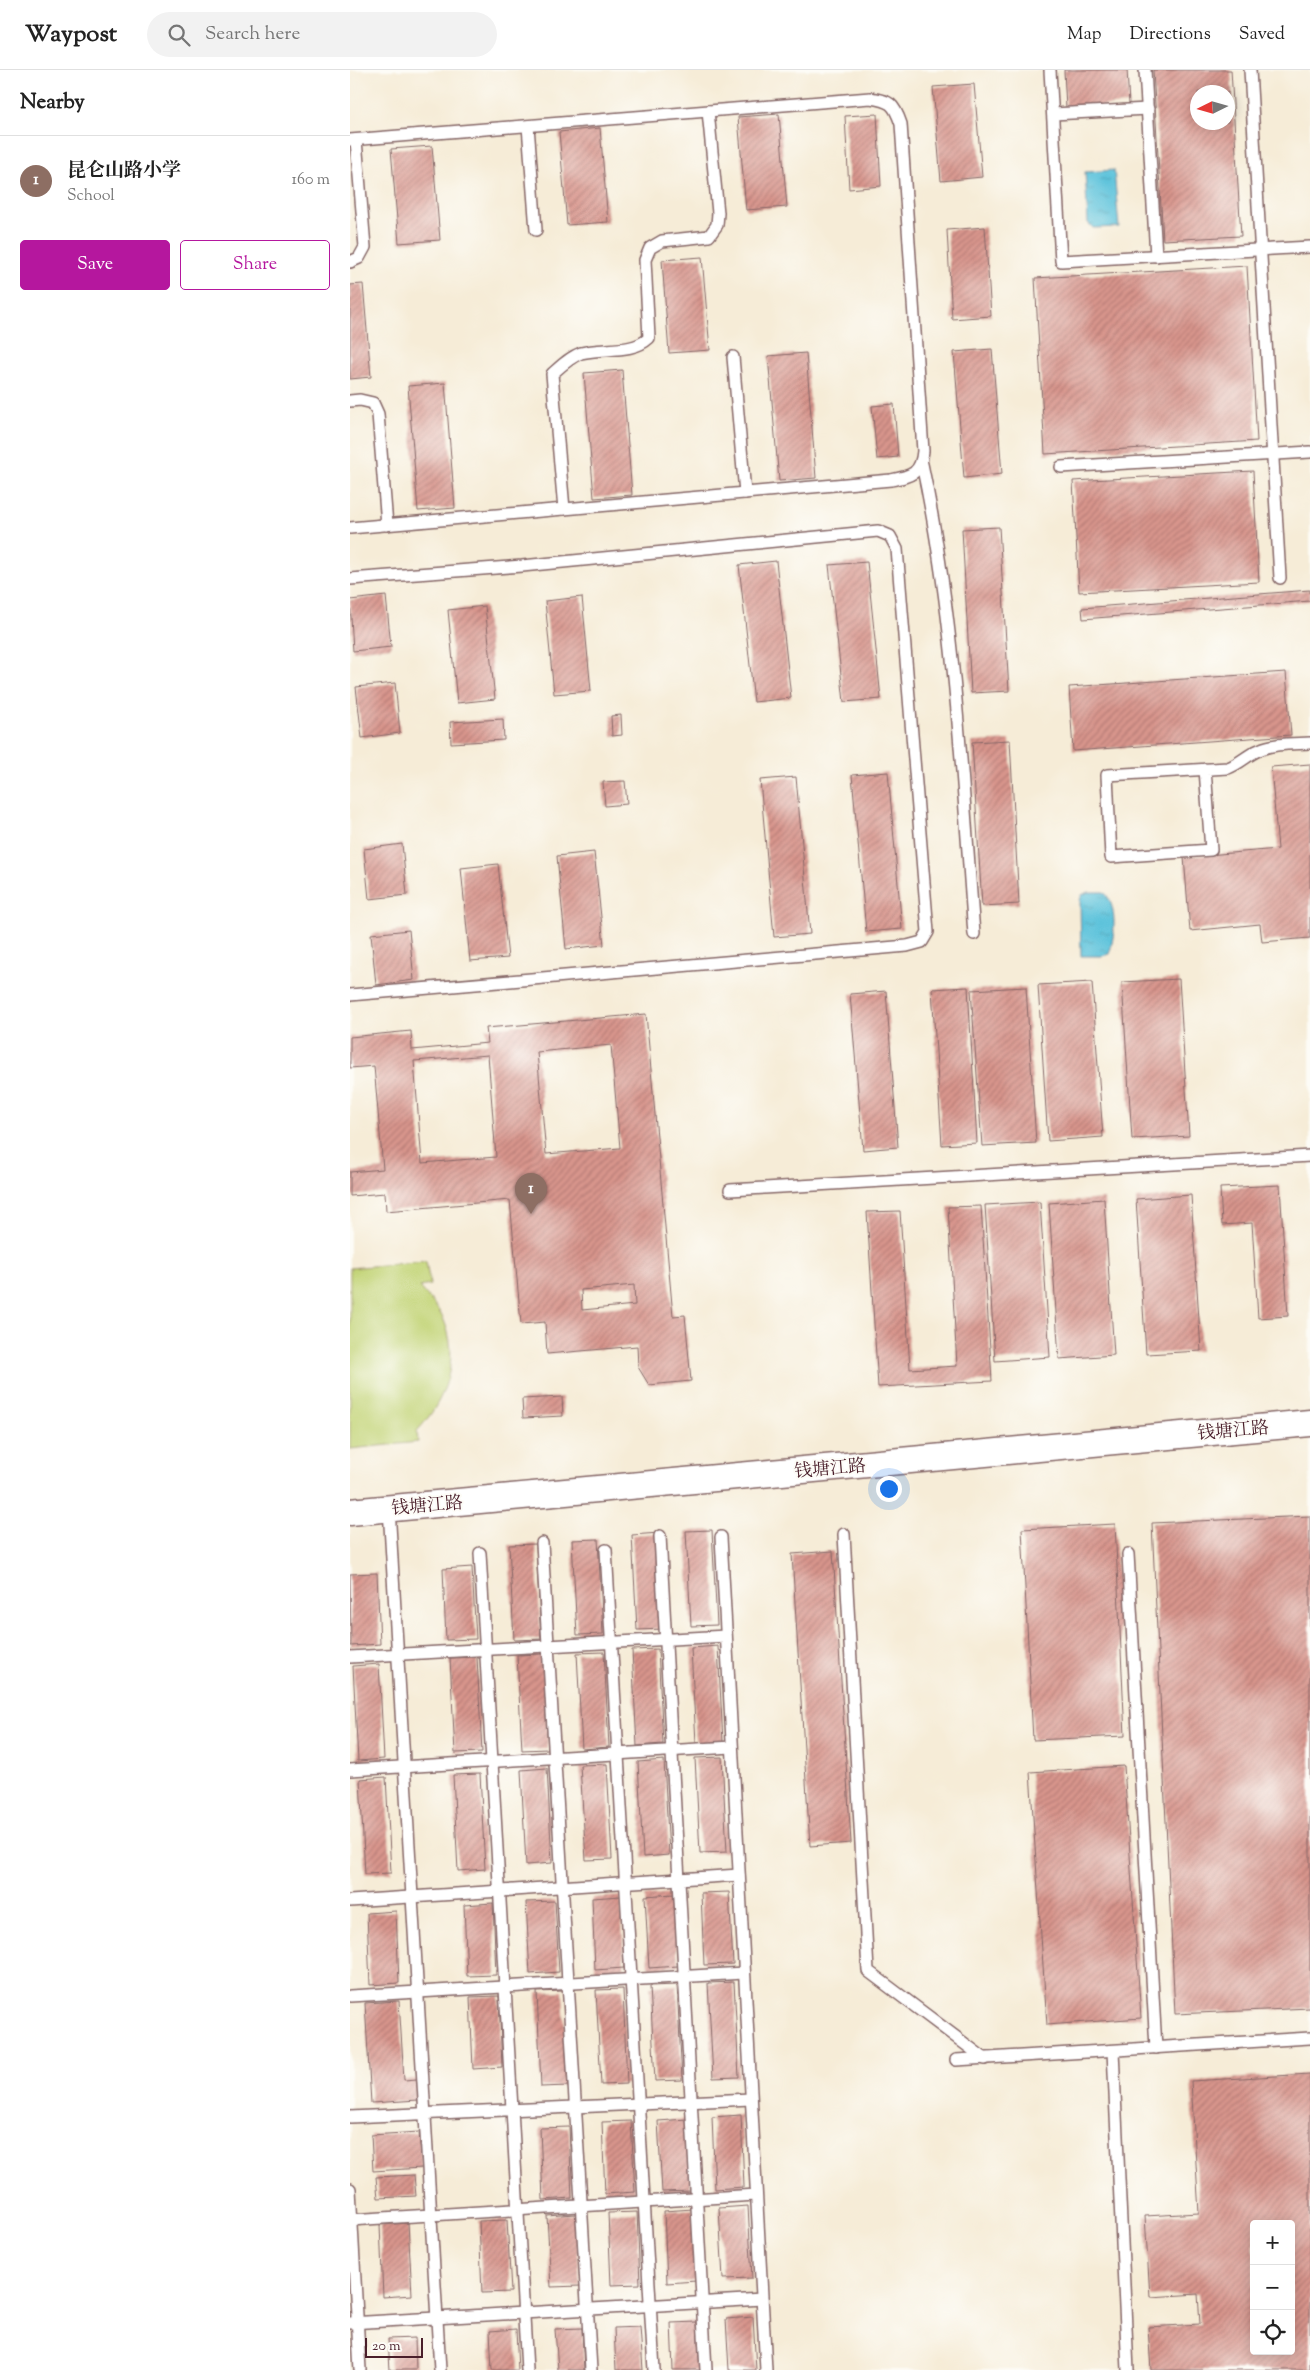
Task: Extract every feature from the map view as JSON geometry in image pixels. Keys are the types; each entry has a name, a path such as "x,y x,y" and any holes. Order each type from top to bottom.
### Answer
{"street":[{"name":"钱塘江路","path":"350,1512 1310,1423"}],"lane":[{"path":"1050,70 1061,261 1310,247"},
{"path":"1146,70 1156,256"},
{"path":"1250,70 1280,578"},
{"path":"350,262 359,258 365,247 353,140 870,98 887,101 896,109 901,124 923,451 922,464 934,523 958,718 974,934"},
{"path":"1053,114 1148,110"},
{"path":"564,509 552,374 564,362 580,354 641,345 649,338 645,260 650,248 662,241 709,236 717,225 718,213 708,111"},
{"path":"528,126 536,230"},
{"path":"733,357 745,493"},
{"path":"350,401 360,400 374,403 378,414 387,525"},
{"path":"1061,467 1310,452"},
{"path":"350,528 891,480 915,473 922,464"},
{"path":"350,579 531,565 878,531 890,536 897,549 928,932 922,942 907,946 350,995"},
{"path":"1205,769 1211,850 1111,857 1107,775 1205,769 1228,768 1240,764 1257,750 1272,746 1310,743"},
{"path":"730,1190 1310,1156"},
{"path":"389,1508 440,2370"},
{"path":"844,1534 868,1971 985,2059"},
{"path":"660,1536 706,2370"},
{"path":"721,1537 766,2370"},
{"path":"542,1542 591,2370"},
{"path":"606,1550 654,2370"},
{"path":"480,1553 528,2370"},
{"path":"1128,1554 1156,2048"},
{"path":"350,1657 726,1636"},
{"path":"350,1770 732,1747"},
{"path":"350,1901 739,1876"},
{"path":"350,1996 744,1973"},
{"path":"956,2060 1310,2038"},
{"path":"1113,2051 1128,2370"},
{"path":"350,2117 751,2099"},
{"path":"350,2189 354,2323 360,2370"},
{"path":"351,2220 756,2196"},
{"path":"354,2323 762,2299"}],"green space":[{"path":"426,1261 430,1285 420,1287 443,1318 451,1349 448,1378 443,1392 436,1406 417,1431 418,1442 350,1449 350,1268"}],"water":[{"path":"1114,170 1119,227 1093,228 1088,223 1085,172"},
{"path":"1088,892 1104,892 1112,905 1114,931 1111,947 1109,954 1102,956 1081,956 1080,900 1082,895"}],"building":[{"path":"1064,70 1127,70 1129,104 1066,108"},
{"path":"1153,70 1231,70 1232,85 1190,85 1190,130 1235,130 1241,236 1163,240"},
{"path":"974,84 982,177 941,181 933,87"},
{"path":"779,114 787,207 746,210 738,117"},
{"path":"877,114 881,186 849,189 845,116"},
{"path":"600,128 608,222 567,225 559,132"},
{"path":"432,146 440,240 399,243 391,149"},
{"path":"985,227 991,316 952,319 947,230"},
{"path":"702,257 710,350 669,353 662,260"},
{"path":"1247,266 1257,441 1045,454 1035,278"},
{"path":"363,284 371,377 350,379 350,285"},
{"path":"992,349 1002,474 964,478 954,352"},
{"path":"806,353 816,478 779,481 768,356"},
{"path":"622,370 632,495 594,498 584,373"},
{"path":"445,383 455,508 418,511 408,386"},
{"path":"894,404 898,457 877,459 872,406"},
{"path":"1253,471 1259,582 1079,592 1073,481"},
{"path":"999,527 1009,691 971,693 962,529"},
{"path":"776,561 791,698 754,702 739,565"},
{"path":"867,562 881,699 844,702 829,565"},
{"path":"1310,590 1310,601 1083,619 1082,608"},
{"path":"386,596 391,647 353,651 350,600"},
{"path":"582,597 591,691 554,694 545,601"},
{"path":"485,606 495,699 457,703 448,610"},
{"path":"1286,672 1291,735 1073,751 1069,687"},
{"path":"395,683 400,733 362,738 356,687"},
{"path":"621,715 622,735 612,736 611,716"},
{"path":"503,719 504,740 451,743 450,722"},
{"path":"1010,740 1019,904 982,906 972,742"},
{"path":"1310,764 1310,938 1262,942 1260,924 1190,931 1184,857 1278,849 1271,767"},
{"path":"888,772 902,929 866,932 852,775"},
{"path":"796,777 810,934 774,937 760,780"},
{"path":"625,781 627,804 605,806 603,782"},
{"path":"402,844 407,895 369,899 364,849"},
{"path":"594,852 604,945 566,949 557,856"},
{"path":"498,864 508,958 470,961 461,868"},
{"path":"409,930 414,980 376,985 371,934"},
{"path":"1179,979 1189,1136 1132,1139 1122,982"},
{"path":"1092,982 1103,1137 1048,1141 1038,985"},
{"path":"968,987 977,1143 942,1145 932,989"},
{"path":"1026,987 1036,1143 982,1146 971,990"},
{"path":"886,991 898,1147 863,1150 850,994"},
{"path":"646,1014 673,1316 685,1315 691,1381 649,1385 638,1367 637,1346 547,1354 545,1322 521,1324 510,1200 386,1211 385,1193 350,1196 350,1172 383,1169 374,1066 350,1068 350,1037 411,1031 412,1050 488,1043 486,1028","holes":["611,1045 620,1148 546,1154 537,1052","488,1055 496,1157 422,1163 414,1061","634,1285 635,1305 582,1310 581,1290"]},
{"path":"1280,1185 1288,1316 1258,1318 1252,1223 1222,1225 1220,1188"},
{"path":"1191,1195 1201,1351 1146,1354 1136,1199"},
{"path":"1104,1199 1114,1355 1059,1359 1049,1203"},
{"path":"1040,1202 1050,1357 995,1361 985,1205"},
{"path":"981,1206 992,1381 878,1387 867,1212 900,1211 910,1369 957,1366 948,1207"},
{"path":"562,1397 563,1416 523,1418 522,1399"},
{"path":"1310,1516 1310,2008 1175,2014 1152,1523"},
{"path":"1115,1524 1125,1736 1033,1740 1022,1529"},
{"path":"712,1530 717,1625 691,1626 686,1531"},
{"path":"659,1533 663,1629 637,1630 632,1535"},
{"path":"598,1539 603,1634 577,1635 572,1540"},
{"path":"536,1544 541,1639 514,1640 509,1545"},
{"path":"833,1551 851,1843 810,1846 792,1554"},
{"path":"472,1567 476,1639 446,1640 443,1569"},
{"path":"377,1573 380,1644 351,1646 350,1574"},
{"path":"718,1646 723,1742 696,1743 691,1648"},
{"path":"658,1649 663,1744 637,1746 632,1650"},
{"path":"604,1652 609,1747 582,1749 577,1653"},
{"path":"543,1654 548,1749 522,1750 517,1655"},
{"path":"477,1657 482,1752 455,1753 450,1658"},
{"path":"379,1664 384,1759 358,1761 353,1666"},
{"path":"722,1757 727,1852 700,1853 695,1758"},
{"path":"664,1760 669,1855 643,1857 638,1762"},
{"path":"607,1764 612,1859 586,1860 580,1765"},
{"path":"1124,1766 1141,2018 1047,2025 1030,1772"},
{"path":"547,1768 552,1863 526,1865 521,1770"},
{"path":"480,1774 485,1869 458,1871 453,1775"},
{"path":"386,1777 391,1873 365,1874 360,1779"},
{"path":"729,1892 733,1964 704,1965 701,1893"},
{"path":"674,1894 678,1966 649,1968 645,1896"},
{"path":"621,1896 624,1968 595,1970 592,1898"},
{"path":"555,1901 559,1972 530,1974 526,1902"},
{"path":"493,1903 496,1975 467,1976 464,1905"},
{"path":"396,1911 399,1983 370,1985 367,1913"},
{"path":"734,1982 739,2077 713,2078 708,1983"},
{"path":"677,1985 682,2080 655,2081 650,1986"},
{"path":"623,1989 627,2084 601,2085 596,1990"},
{"path":"563,1991 568,2086 541,2087 537,1992"},
{"path":"499,1996 502,2067 473,2069 470,1997"},
{"path":"399,2001 404,2080 417,2079 418,2100 371,2103 365,2003"},
{"path":"1310,2074 1310,2370 1151,2370 1148,2327 1200,2324 1198,2294 1150,2297 1145,2216 1199,2213 1191,2081"},
{"path":"741,2115 744,2187 715,2189 712,2117"},
{"path":"687,2119 691,2191 662,2192 658,2121"},
{"path":"631,2121 635,2192 605,2194 602,2122"},
{"path":"569,2127 572,2198 543,2200 540,2128"},
{"path":"419,2132 422,2168 373,2171 371,2135"},
{"path":"414,2175 416,2196 378,2198 376,2177"},
{"path":"748,2206 752,2278 723,2279 719,2208"},
{"path":"693,2209 696,2281 667,2283 664,2211"},
{"path":"637,2212 640,2284 611,2285 608,2213"},
{"path":"576,2214 580,2286 551,2287 547,2216"},
{"path":"507,2220 511,2292 482,2293 479,2221"},
{"path":"408,2223 412,2295 383,2297 380,2225"},
{"path":"753,2317 756,2370 729,2370 726,2319"},
{"path":"697,2322 700,2370 673,2370 671,2323"},
{"path":"640,2327 643,2370 616,2370 614,2328"},
{"path":"582,2328 584,2370 558,2370 555,2329"},
{"path":"516,2329 518,2370 492,2370 490,2331"},
{"path":"415,2338 416,2370 390,2370 388,2339"}],"place":[{"name":"昆仑山路小学","path":"531,1214"}]}
